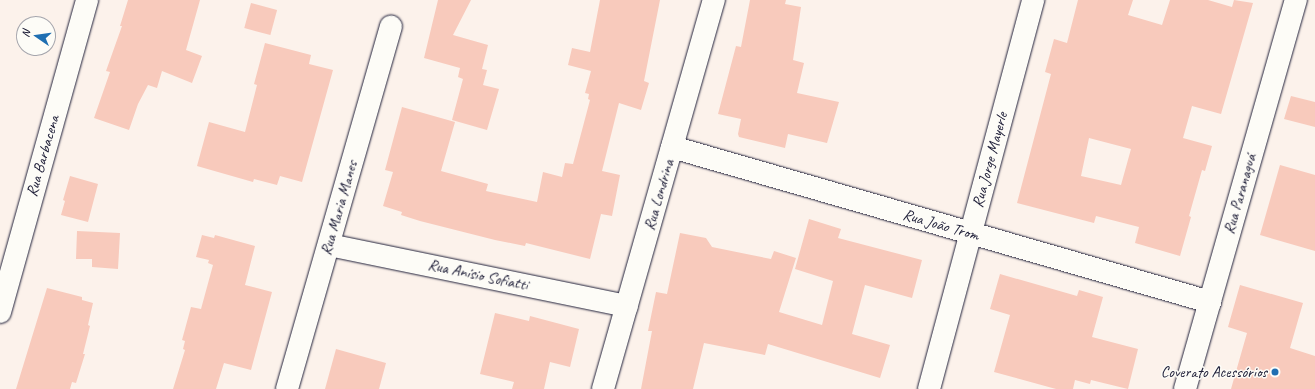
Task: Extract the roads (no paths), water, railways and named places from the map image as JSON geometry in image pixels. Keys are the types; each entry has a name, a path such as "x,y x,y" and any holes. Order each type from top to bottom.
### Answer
{"street":[{"name":"Rua Barbacena","path":"0,312 87,0"},
{"name":"Rua Londrina","path":"604,389 714,0"},
{"name":"Rua Jorge Mayerle","path":"929,389 1032,0"},
{"name":"Rua Paranaguá","path":"1185,389 1296,0"},
{"name":"Rua Maria Manes","path":"287,389 391,28"},
{"name":"Rua João Trom","path":"672,147 1210,302"},
{"name":"Rua Anísio Sofiatti","path":"329,245 627,306"}],"place":[{"name":"Coverato Acessórios","path":"1275,372"}]}
